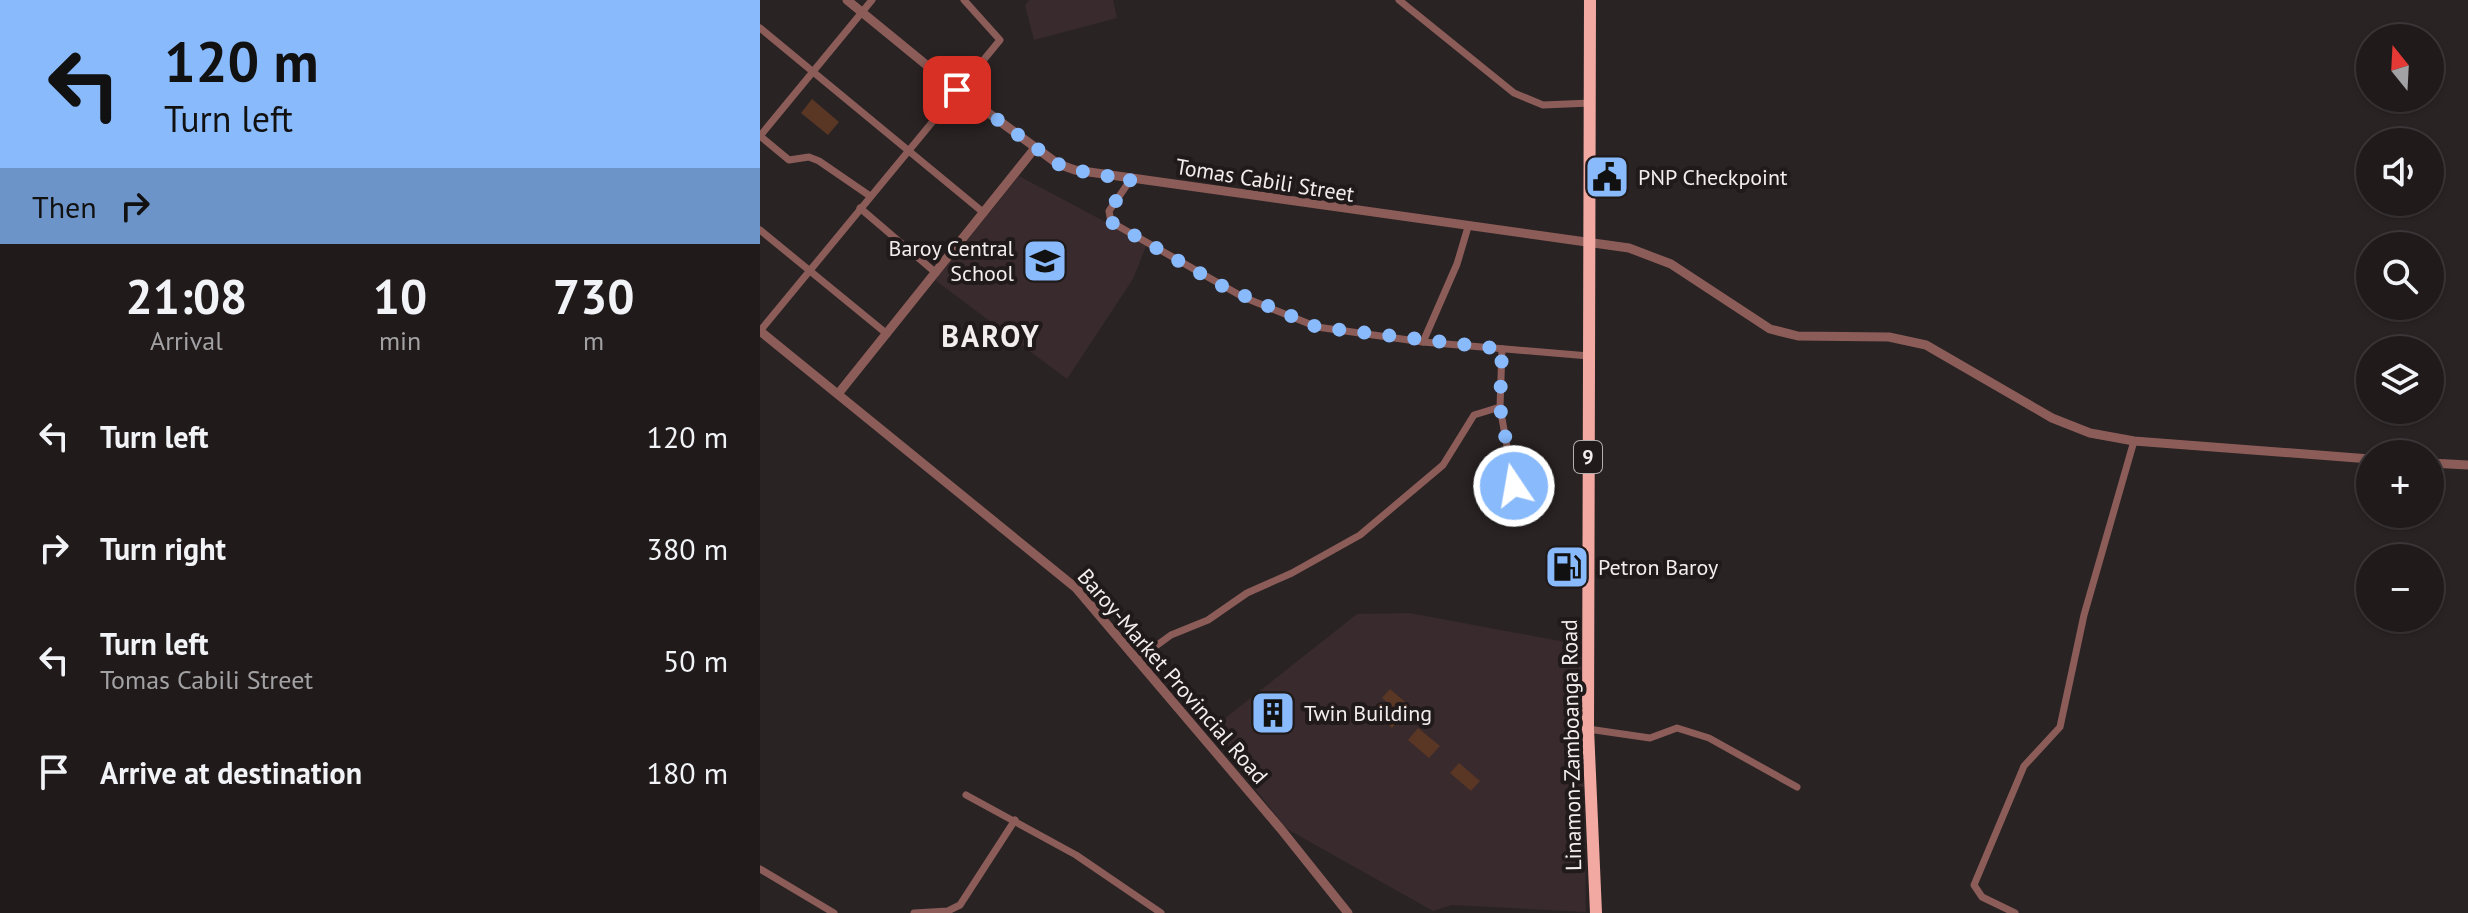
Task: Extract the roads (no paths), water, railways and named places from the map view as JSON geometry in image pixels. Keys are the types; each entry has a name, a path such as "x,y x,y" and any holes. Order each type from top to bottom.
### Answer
{"highway":[{"name":"Linamon-Zamboanga Road","path":"1590,0 1588,729 1596,913"}],"street":[{"name":"Tomas Cabili Street","path":"847,0 957,90 1058,164 1075,170 1629,248 1661,259 1770,329 1798,336 1889,337 1926,345 2067,425 2134,441 2356,458"},
{"path":"870,196 819,161 809,157 789,160 760,136 811,70 872,0"},
{"path":"760,331 1000,40 964,0"},
{"path":"1399,0 1514,93 1533,103 1591,103"},
{"path":"760,28 984,213"},
{"path":"838,394 1035,148"},
{"path":"1131,179 1109,211 1111,222 1206,278 1317,327 1423,342 1589,356"},
{"path":"860,208 936,273"},
{"path":"1423,342 1457,264 1468,227"},
{"path":"760,230 887,334"},
{"name":"Baroy-Market Provincial Road","path":"760,331 1076,588 1348,913"},
{"path":"1502,349 1500,407 1514,486"},
{"path":"1138,659 1171,635 1208,620 1247,593 1360,535 1443,465 1474,415 1500,407"},
{"path":"2015,913 1978,894 1974,885 2024,766 2060,727 2084,615 2134,441"},
{"path":"2444,464 2468,465"},
{"path":"1588,729 1650,738 1677,728 1709,738 1797,787"},
{"path":"966,795 1076,855 1161,913"},
{"path":"914,913 948,911 960,905 1015,820"},
{"path":"760,869 834,913"}],"place":[{"name":"PNP Checkpoint","path":"1607,177"},
{"name":"Baroy Central School","path":"1045,261"},
{"name":"Petron Baroy","path":"1567,567"},
{"name":"Twin Building","path":"1273,713"}],"district":[{"name":"BAROY","path":"991,335"}]}
